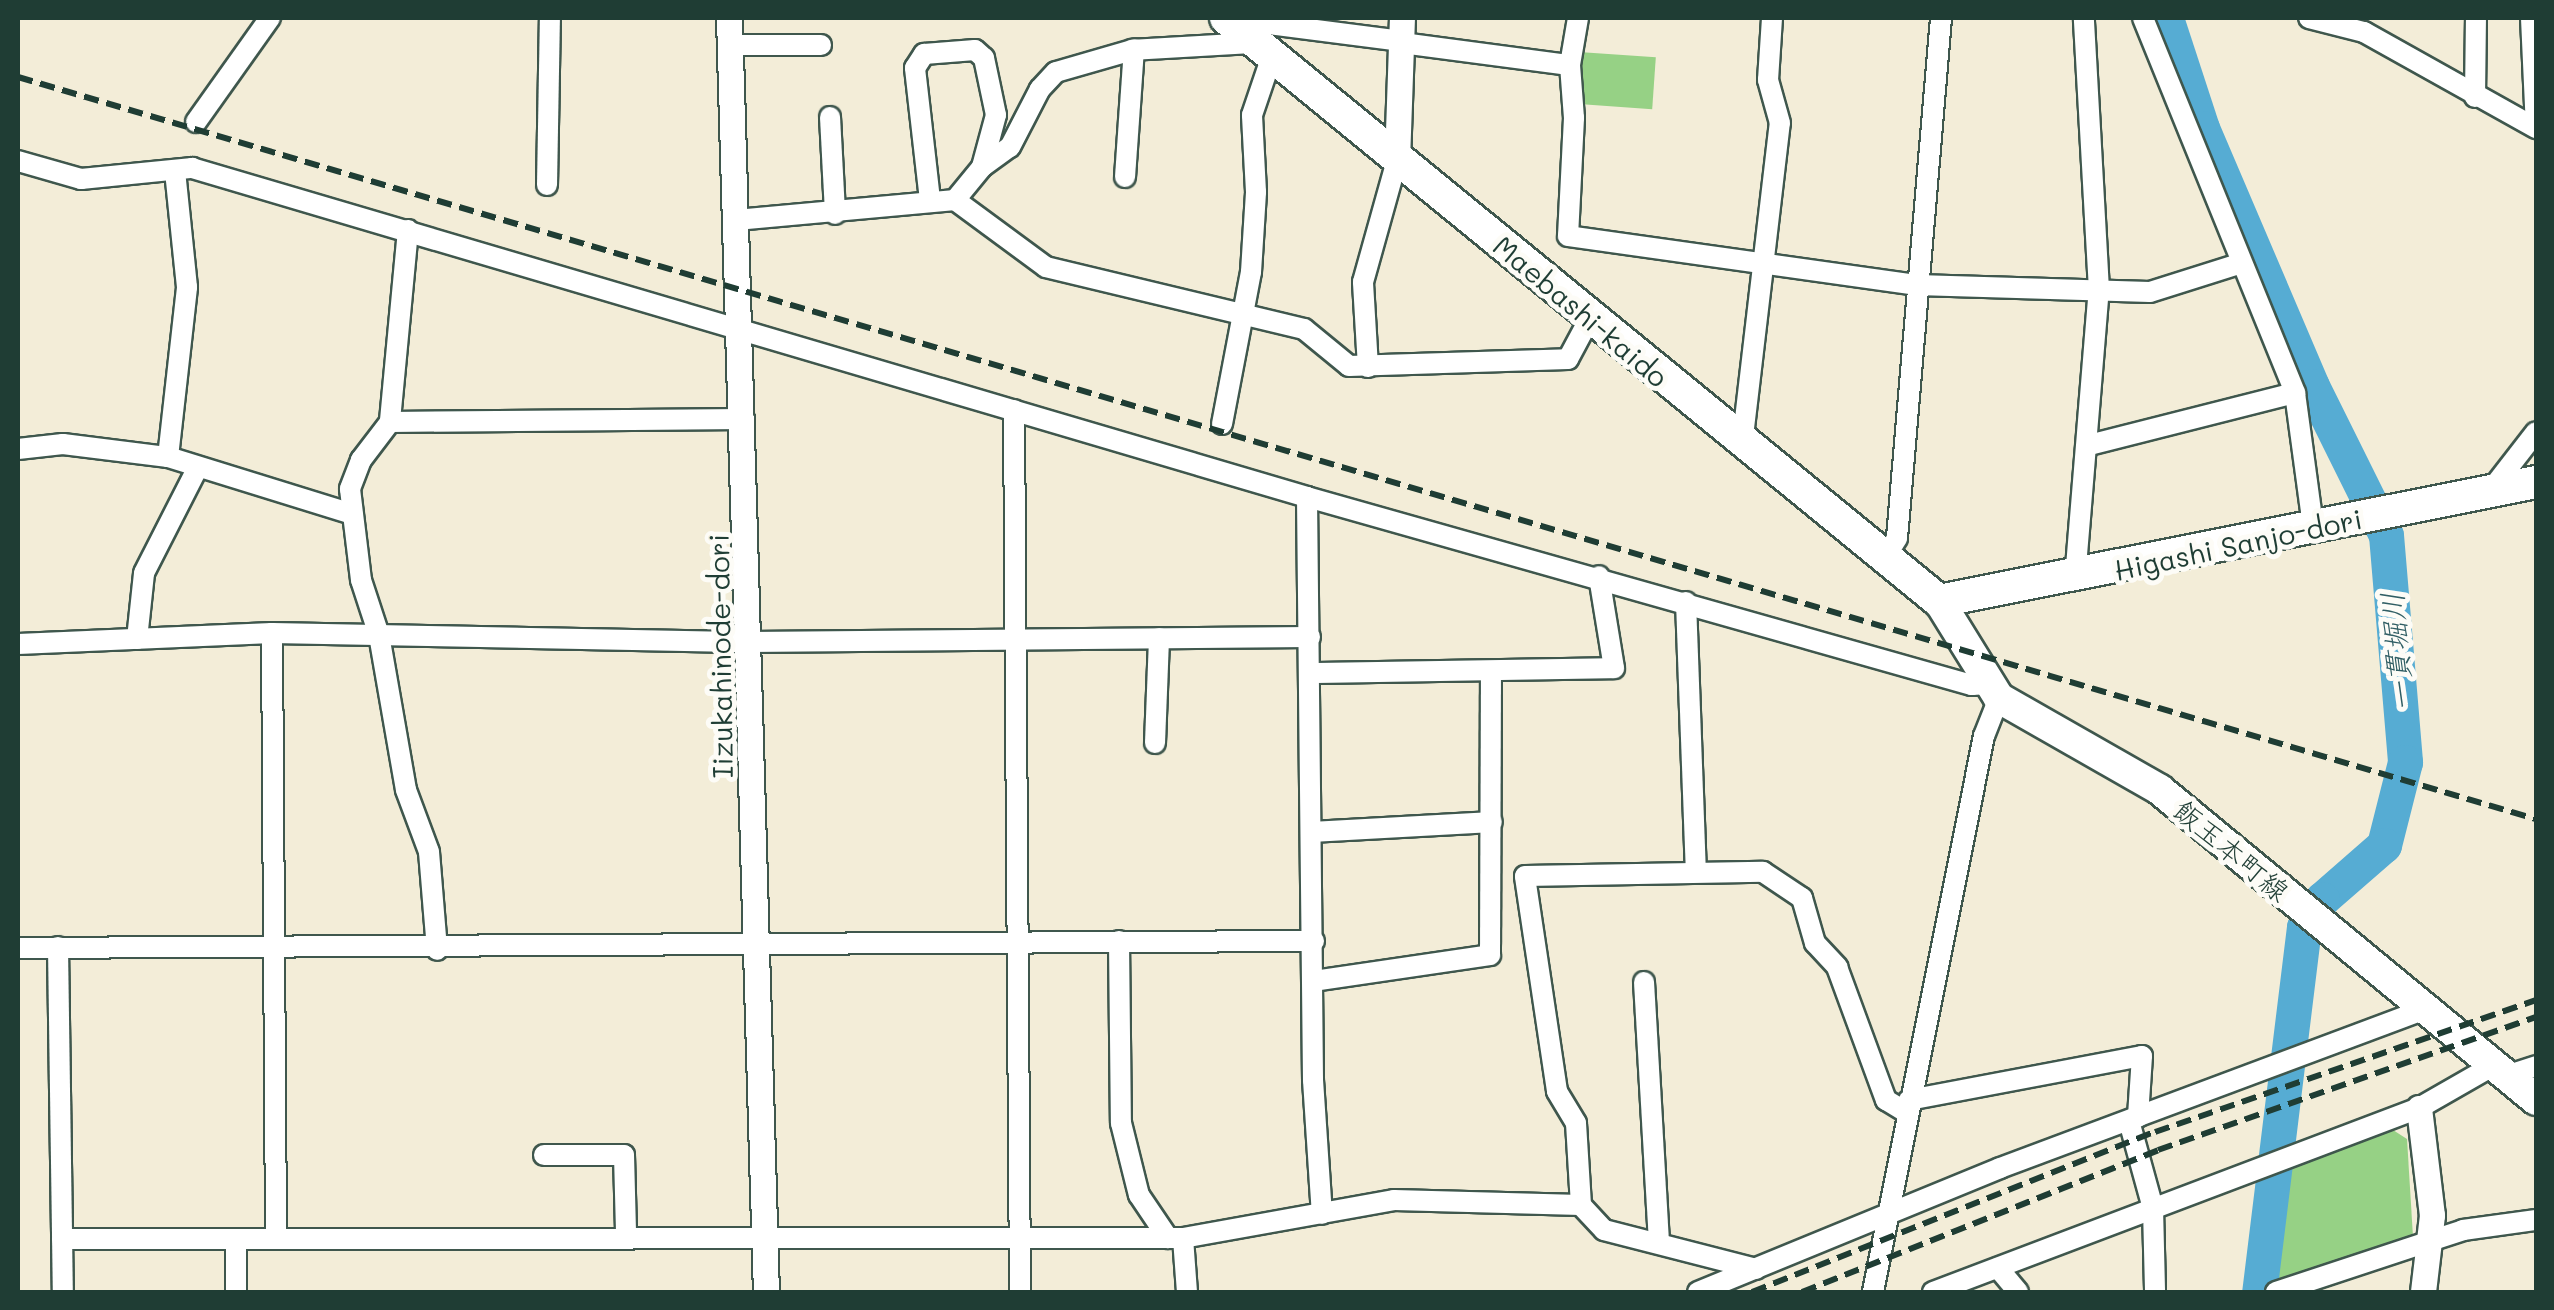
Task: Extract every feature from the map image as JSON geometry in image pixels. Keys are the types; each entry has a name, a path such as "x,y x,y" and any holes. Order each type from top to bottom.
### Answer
{"main road":[{"name":"Maebashi-kaido","path":"1227,18 1742,445 1939,601"},
{"name":"Higashi Sanjo-dori","path":"1939,601 2074,579 2536,482"},
{"name":"飯玉本町線","path":"1939,601 1994,691 2136,773 2536,1100"}],"street":[{"path":"196,122 270,18"},
{"path":"546,185 550,18"},
{"name":"Iizukahinode-dori","path":"729,18 744,419 766,1292"},
{"path":"1227,18 1402,34 1570,65"},
{"path":"1578,18 1570,65 1574,118 1568,236 1916,286 2150,292 2239,264"},
{"path":"1742,445 1780,122 1768,80 1772,18"},
{"path":"1885,558 1897,538 1941,18"},
{"path":"2074,579 2089,446 2099,290 2084,18"},
{"path":"2143,18 2239,264 2295,393 2312,527"},
{"path":"2309,18 2364,32 2536,128 2531,18"},
{"path":"2475,97 2476,18"},
{"path":"1368,367 1362,282 1397,160 1402,34"},
{"path":"730,45 821,45"},
{"path":"930,200 916,68 924,54 975,50 984,58 996,115 982,166"},
{"path":"1125,177 1134,50"},
{"path":"956,200 982,166 1010,147 1049,77 1134,50 1264,50 1252,115 1256,192 1244,315 1222,424"},
{"path":"830,116 835,214"},
{"path":"18,161 82,179 192,168 740,326 1307,497 1599,576 1994,691 1883,1216 1872,1292"},
{"path":"168,458 187,288 175,171"},
{"path":"736,220 956,200 1046,267 1304,329 1349,366 1568,360 1590,318"},
{"path":"408,230 390,422 360,460 350,488 361,580 379,634 406,790 429,852 437,950"},
{"path":"2089,446 2295,393"},
{"path":"1014,410 1020,1292"},
{"path":"390,422 744,419"},
{"path":"2490,492 2536,432"},
{"path":"18,449 64,444 168,458 352,514"},
{"path":"137,639 144,572 198,467"},
{"path":"1307,497 1314,981 1322,1214"},
{"path":"1311,673 1614,668 1599,576"},
{"path":"1686,602 1696,870"},
{"path":"18,644 272,633 750,642 1310,638"},
{"path":"272,633 276,1238"},
{"path":"1155,742 1159,638"},
{"path":"1314,981 1490,956 1492,672"},
{"path":"1312,832 1492,822"},
{"path":"1492,876 1763,872 1802,898 1815,944 1837,967 1886,1100 1908,1106 2142,1056 2134,1119 2154,1208 2155,1292"},
{"path":"1525,876 1557,1092 1576,1123 1580,1205 1604,1230 1756,1269"},
{"path":"1119,941 1121,1123 1139,1195 1175,1238 1188,1292"},
{"path":"18,948 437,950 1314,941"},
{"path":"58,947 63,1292"},
{"path":"1644,982 1659,1242"},
{"path":"1698,1292 1883,1216 2427,1008"},
{"path":"1933,1292 2419,1108 2500,1070 2536,1066"},
{"path":"2419,1108 2431,1239 2423,1292"},
{"path":"544,1155 624,1155 626,1234"},
{"path":"62,1239 626,1234 766,1240 1175,1238 1394,1200 1580,1205"},
{"path":"2276,1292 2431,1239 2536,1220"},
{"path":"236,1239 236,1292"},
{"path":"1998,1268 2018,1292"}],"green space":[{"path":"1579,52 1656,57 1652,109 1575,104"},
{"path":"2393,1130 2407,1139 2413,1237 2272,1281 2287,1167"}],"waterway":[{"name":"一貫堀川","path":"2166,18 2202,128 2312,386 2386,535 2405,762 2384,845 2322,899 2304,927 2259,1292"}],"railway":[{"path":"18,77 2536,819"},
{"path":"1752,1292 2155,1132 2536,1000"},
{"path":"1802,1292 2158,1150 2536,1017"}]}
